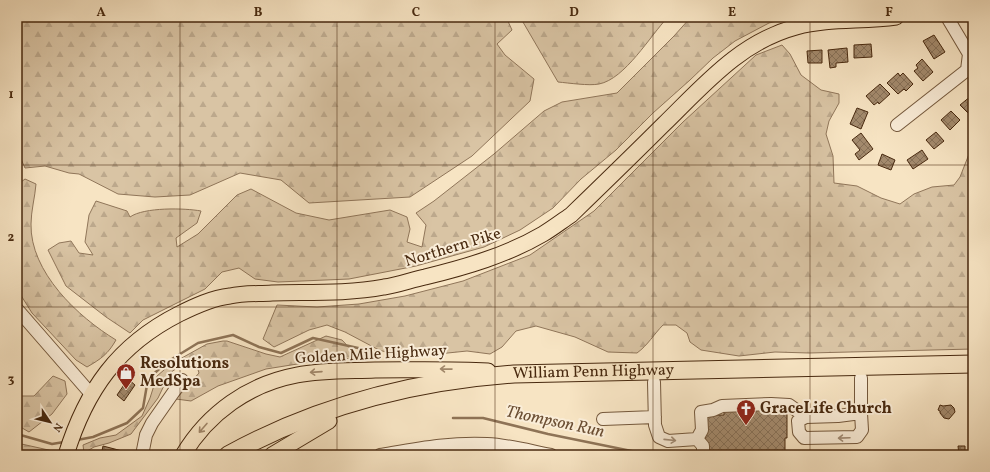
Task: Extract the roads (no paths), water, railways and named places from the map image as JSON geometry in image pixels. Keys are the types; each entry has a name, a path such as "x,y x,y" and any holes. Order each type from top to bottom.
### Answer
{"highway":[{"name":"William Penn Highway","path":"228,455 282,428 348,403 418,386 465,378 514,374 973,364"},
{"name":"William Penn Highway","path":"252,455 286,438 329,421 399,401 467,389 515,385 973,376"}],"main road":[{"name":"Northern Pike","path":"69,446 91,394 111,366 128,348 156,328 199,304 230,296 343,291 383,287 461,268 511,250 544,234 571,215 714,75 741,52 789,29 815,23 835,20 883,19 896,17"},
{"name":"Golden Mile Highway","path":"183,455 206,424 232,402 263,385 296,375 320,372 436,369 541,374"},
{"path":"272,455 329,421"}],"street":[{"path":"897,125 967,70 969,54 947,17"},
{"path":"17,309 91,394"},
{"path":"861,414 806,417 798,420 799,432 804,438 858,437 862,430 862,378"},
{"path":"142,455 146,435 152,423 182,380"},
{"path":"654,382 655,425 659,437 668,441 697,439"},
{"path":"697,439 702,430 701,412 713,410 722,406 771,404 788,405 806,417"},
{"path":"603,419 655,416"},
{"path":"697,439 703,446 703,455"},
{"path":"380,455 436,446 471,444 504,446 552,455"}],"waterway":[{"name":"Thompson Run","path":"77,440 93,437 127,423 143,408 148,379 167,362 198,343 233,335 259,347 281,353 313,338 376,352"},
{"name":"Thompson Run","path":"453,418 483,418 548,434 651,455"},
{"name":"Thompson Run","path":"17,434 52,444 64,442"}],"place":[{"name":"Resolutions MedSpa","path":"126,390"},
{"name":"GraceLife Church","path":"746,426"}]}
